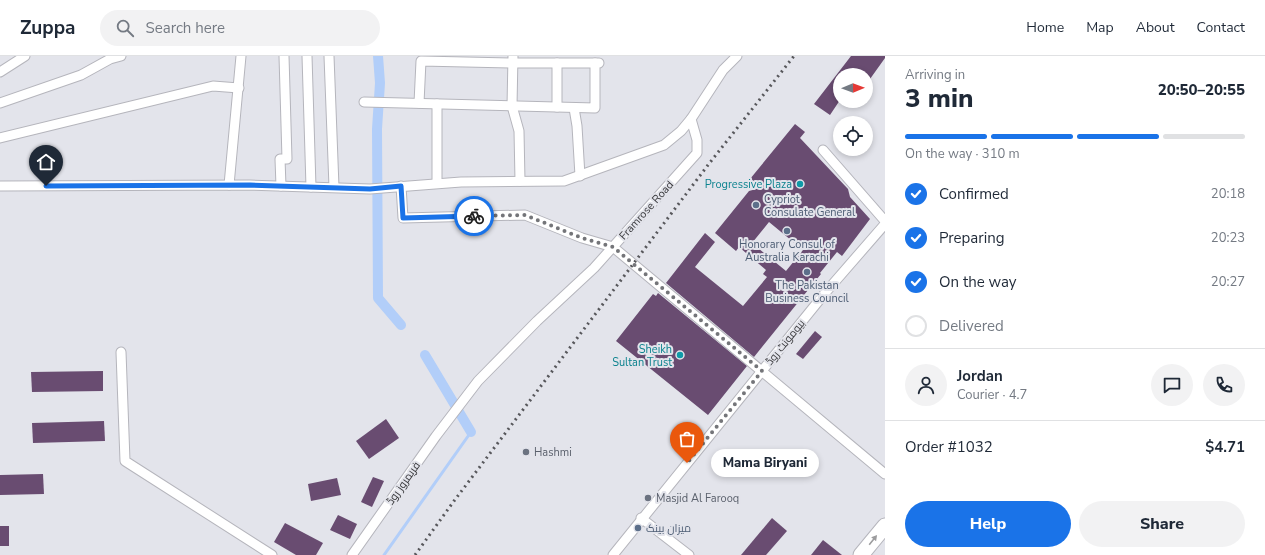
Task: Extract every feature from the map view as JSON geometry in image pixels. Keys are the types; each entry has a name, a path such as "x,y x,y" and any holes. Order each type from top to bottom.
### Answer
{"main road":[{"path":"861,555 885,526"}],"street":[{"path":"0,72 25,56"},
{"path":"0,103 81,75 110,59 121,56"},
{"path":"229,185 241,56"},
{"path":"281,186 280,159 287,159 284,56"},
{"path":"307,56 311,187"},
{"path":"329,56 334,188"},
{"path":"0,186 229,185 370,189 437,183 564,181 664,146 681,131 691,119 723,70 736,56"},
{"path":"513,60 512,106 519,131 520,181"},
{"path":"364,102 595,108 598,63 557,63 513,60 420,61 419,103"},
{"path":"557,63 557,107"},
{"path":"0,138 213,86 239,88"},
{"path":"437,104 437,183"},
{"path":"574,108 578,126 580,176"},
{"name":"Framrose Road","path":"455,411 478,381 537,321 594,268 697,153 697,140 691,119"},
{"path":"823,150 885,222"},
{"path":"401,186 403,218 525,215 582,238 613,247 885,474"},
{"name":"بیومونٹ روڈ","path":"613,555 825,293 885,222"},
{"path":"121,352 125,461 272,555"},
{"name":"فریمروز روڈ","path":"352,555 455,411"},
{"path":"642,518 689,555"}],"building":[{"path":"851,56 885,56 873,75 873,68 842,68"},
{"path":"833,79 833,108 835,108 830,115 814,104"},
{"path":"795,124 805,132 800,138 848,189 850,197 870,219 842,256 837,252 754,357 666,283 705,233 715,242 695,267 743,306 767,277 763,274 766,270 739,247 736,251 715,233 749,191 760,188 750,179","holes":["769,222 803,250 786,271 752,243"]},
{"name":"Sheikh Sultan Trust","path":"658,293 747,366 708,415 616,341 653,294 656,296"},
{"path":"815,331 822,337 803,359 796,354"},
{"path":"103,371 103,391 32,392 31,372"},
{"path":"386,419 399,438 369,459 356,441"},
{"path":"104,421 105,441 33,443 32,423"},
{"path":"43,474 44,494 0,495 0,475"},
{"path":"373,477 384,481 372,507 361,502"},
{"path":"337,478 341,495 311,501 308,484"},
{"path":"338,515 357,524 350,539 330,530"},
{"path":"772,518 787,531 766,555 741,555"},
{"path":"285,523 323,543 316,555 296,555 274,542"},
{"path":"0,526 9,526 9,546 0,546"},
{"path":"823,540 842,555 811,555"}],"waterway":[{"path":"378,56 380,83 377,129 378,298 401,325"},
{"path":"425,355 471,432"},
{"path":"384,555 471,432"}],"railway":[{"path":"415,555 454,501 708,165 794,56"}],"way so far":[{"path":"474,216 525,215 582,238 613,247 762,371 687,463"}],"place":[{"name":"Progressive Plaza","path":"800,184"},
{"name":"Cypriot Consulate General","path":"756,205"},
{"name":"Honorary Consul of Australia Karachi","path":"787,231"},
{"name":"The Pakistan Business Council","path":"807,272"},
{"name":"Sheikh Sultan Trust","path":"680,355"},
{"name":"Hashmi","path":"526,452"},
{"name":"Mama Biryani","path":"687,463"},
{"name":"Masjid Al Farooq","path":"648,498"},
{"name":"میزان بینک","path":"638,528"}],"route":[{"path":"46,186 250,185 370,189 401,186 403,218 474,216"}]}
